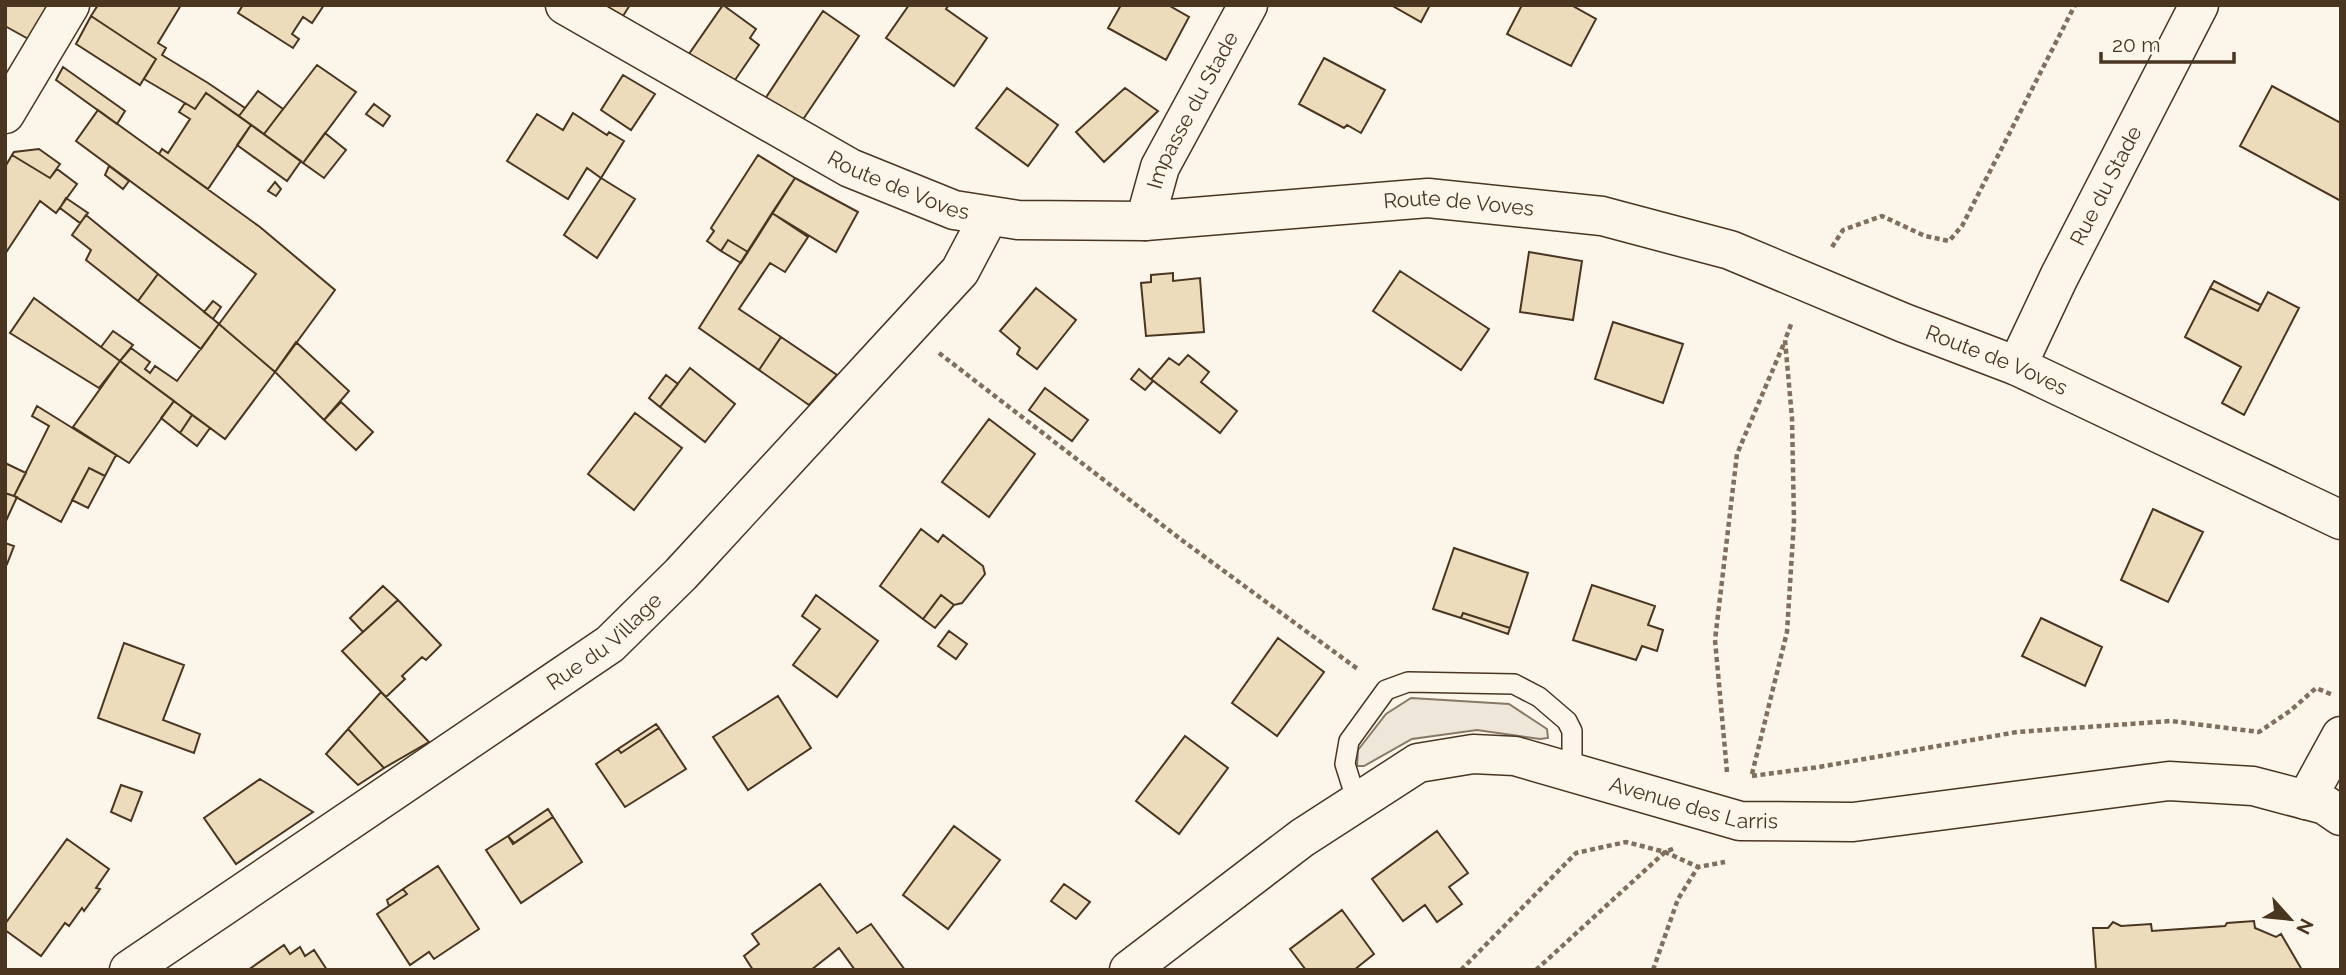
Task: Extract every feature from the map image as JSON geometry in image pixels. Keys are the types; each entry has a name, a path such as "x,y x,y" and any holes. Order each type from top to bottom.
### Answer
{"street":[{"path":"5,114 70,5"},
{"name":"Route de Voves","path":"565,5 850,168 954,210 1018,220 1145,221 1428,198 1602,216 1730,250 1904,323 2017,366 2341,520"},
{"name":"Impasse du Stade","path":"1145,221 1160,167 1248,5"},
{"name":"Rue du Stade","path":"2017,366 2059,277 2199,5"},
{"name":"Rue du Village","path":"129,970 610,644 681,574 960,271 989,216"},
{"path":"2324,807 2341,736"},
{"name":"Avenue des Larris","path":"1129,970 1302,838 1418,763 1473,754 1515,756 1740,821 1853,822 2169,780 2253,786 2324,807"}],"lane":[{"path":"1357,802 1345,764 1349,741 1385,690 1408,682 1514,684 1539,696 1567,721 1572,731 1572,773"}],"path":[{"path":"1740,821 1727,772 1715,640 1737,454 1808,282 1843,230 1882,216 1926,236 1949,241 1962,226 2076,5"},
{"path":"908,328 1183,541 1385,690"},
{"path":"1752,774 1787,632 1794,521 1791,418 1785,340"},
{"path":"1461,970 1576,853 1626,842 1665,852 1698,867"},
{"path":"1536,970 1665,852 1678,847"}],"shaded area":[{"path":"1411,698 1509,704 1547,729 1548,738 1477,730 1412,739 1364,766 1357,766 1358,750 1386,714"}],"building":[{"path":"5,5 53,5 32,41 5,26"},
{"path":"98,5 181,5 158,43 166,48 162,55 245,108 239,116 206,93 195,109 144,79 156,59 91,16"},
{"path":"243,5 324,5 312,23 303,17 292,34 299,39 293,48 238,13"},
{"path":"605,5 630,5 623,16"},
{"path":"723,5 756,29 750,38 759,45 735,80 689,54"},
{"path":"909,5 949,5 946,9 987,38 954,86 886,38"},
{"path":"1121,5 1168,5 1189,17 1166,60 1108,28"},
{"path":"1391,5 1430,5 1421,22"},
{"path":"1522,5 1571,5 1596,19 1571,66 1507,34"},
{"path":"823,11 859,36 802,121 765,99"},
{"path":"91,16 156,59 140,85 76,44"},
{"path":"1324,58 1385,90 1361,133 1347,125 1344,128 1299,104"},
{"path":"317,65 356,92 303,163 264,134"},
{"path":"63,67 125,111 117,124 56,80"},
{"path":"623,75 655,94 631,130 601,110"},
{"path":"2272,86 2341,123 2341,201 2240,146"},
{"path":"1007,88 1058,125 1028,166 976,128"},
{"path":"1125,88 1158,111 1104,162 1076,132"},
{"path":"258,91 283,109 264,134 239,116"},
{"path":"206,93 251,125 208,189 159,154 162,149 168,153 190,119 179,112 185,103 195,109"},
{"path":"374,104 390,116 383,126 366,114"},
{"path":"98,110 260,227 335,290 275,372 219,324 256,274 76,141"},
{"path":"573,113 607,135 609,132 624,141 601,178 587,168 568,199 507,161 537,114 563,130"},
{"path":"251,125 301,161 287,181 237,145"},
{"path":"325,133 346,150 324,178 303,163"},
{"path":"39,149 60,164 50,178 12,155 14,152"},
{"path":"12,155 50,178 57,169 77,184 56,213 40,201 5,254 5,167"},
{"path":"758,155 795,178 748,252 728,240 721,251 707,241 714,231 711,228"},
{"path":"109,166 129,181 123,189 105,175"},
{"path":"601,178 635,199 597,258 564,235"},
{"path":"795,178 858,212 836,252 772,213"},
{"path":"275,182 281,189 276,196 268,191"},
{"path":"66,198 88,213 80,223 60,208"},
{"path":"772,213 808,237 785,272 770,263 739,309 781,337 759,370 699,328"},
{"path":"86,215 158,274 138,301 86,260 91,250 72,235"},
{"path":"728,240 748,252 741,263 721,251"},
{"path":"1529,252 1582,261 1573,320 1520,312"},
{"path":"1400,271 1489,329 1461,370 1373,311"},
{"path":"1173,273 1173,281 1200,278 1204,332 1146,336 1141,283 1151,282 1151,275"},
{"path":"158,274 219,324 201,349 138,301"},
{"path":"2214,281 2261,305 2258,311 2210,288"},
{"path":"1036,288 1076,320 1037,369 1017,354 1020,348 1000,331"},
{"path":"2210,288 2258,311 2268,292 2299,308 2244,415 2222,403 2241,367 2185,337"},
{"path":"34,298 120,361 99,388 10,333"},
{"path":"213,301 221,307 213,319 204,312"},
{"path":"1613,322 1683,344 1663,403 1595,379"},
{"path":"219,324 275,372 225,439 120,361 131,348 150,362 145,369 150,373 155,366 177,381"},
{"path":"113,331 133,345 120,361 101,347"},
{"path":"781,337 837,375 809,405 759,370"},
{"path":"296,342 349,391 324,420 275,372"},
{"path":"1188,355 1209,372 1201,382 1237,411 1220,433 1151,379 1169,358 1179,365"},
{"path":"120,361 174,401 129,463 73,427"},
{"path":"690,368 735,404 705,442 660,407"},
{"path":"1139,369 1153,381 1145,390 1131,379"},
{"path":"666,375 678,384 660,407 649,398"},
{"path":"1045,388 1088,420 1072,441 1029,410"},
{"path":"174,401 192,415 180,433 161,418"},
{"path":"341,402 373,432 356,450 324,420"},
{"path":"37,406 116,455 105,476 89,468 61,522 14,496 49,426 32,416"},
{"path":"635,413 682,448 634,510 588,474"},
{"path":"192,415 210,428 197,446 180,433"},
{"path":"989,419 1035,454 989,517 942,482"},
{"path":"5,463 26,473 14,496 5,493"},
{"path":"89,468 105,476 88,508 72,500"},
{"path":"5,493 17,497 5,523"},
{"path":"2153,509 2203,532 2168,602 2121,580"},
{"path":"921,529 938,542 943,535 983,566 985,574 962,603 954,605 941,595 923,619 880,586"},
{"path":"5,543 14,546 7,564 5,563"},
{"path":"1454,548 1528,573 1510,628 1463,613 1461,618 1433,609"},
{"path":"1592,585 1655,606 1648,625 1663,630 1657,651 1642,646 1636,660 1573,640"},
{"path":"383,586 398,600 363,632 350,618"},
{"path":"816,595 878,641 837,697 793,665 820,629 802,616"},
{"path":"941,595 954,605 935,628 923,619"},
{"path":"398,600 441,645 426,660 422,657 402,676 405,679 386,697 342,651"},
{"path":"1463,613 1510,628 1508,634 1461,618"},
{"path":"2041,618 2102,647 2085,686 2022,656"},
{"path":"949,631 967,644 956,659 938,646"},
{"path":"1278,638 1324,672 1277,736 1232,703"},
{"path":"124,643 184,665 163,720 200,734 194,753 98,718"},
{"path":"381,692 429,742 384,768 348,729"},
{"path":"778,696 811,748 748,790 713,737"},
{"path":"656,724 659,728 621,753 618,749"},
{"path":"659,728 686,769 625,807 596,764 618,749 621,753"},
{"path":"348,729 384,768 358,785 326,754"},
{"path":"1185,736 1228,768 1179,834 1136,801"},
{"path":"260,779 313,812 236,864 204,818"},
{"path":"121,785 142,792 131,821 111,812"},
{"path":"548,809 553,817 513,844 508,836"},
{"path":"553,817 582,862 521,903 486,850 508,836 514,843"},
{"path":"954,826 1000,860 948,929 903,895"},
{"path":"1437,831 1468,873 1449,887 1462,904 1437,922 1425,905 1403,921 1372,879"},
{"path":"67,839 109,869 96,888 100,889 84,911 82,908 69,926 65,923 41,956 5,930 5,924"},
{"path":"438,866 479,929 434,959 429,952 410,965 377,914 407,894 403,889"},
{"path":"820,884 857,933 871,924 905,970 855,970 839,948 811,970 753,970 744,956 759,944 752,934"},
{"path":"1064,884 1090,902 1076,919 1051,901"},
{"path":"403,889 407,894 389,906 387,900"},
{"path":"1342,910 1374,954 1354,970 1306,970 1290,949"},
{"path":"2254,921 2255,928 2276,937 2281,934 2302,970 2096,970 2093,928 2108,928 2113,922 2121,926 2151,924 2152,931 2225,926 2227,923"},
{"path":"284,945 290,954 300,947 305,956 314,950 327,970 248,970"}]}
